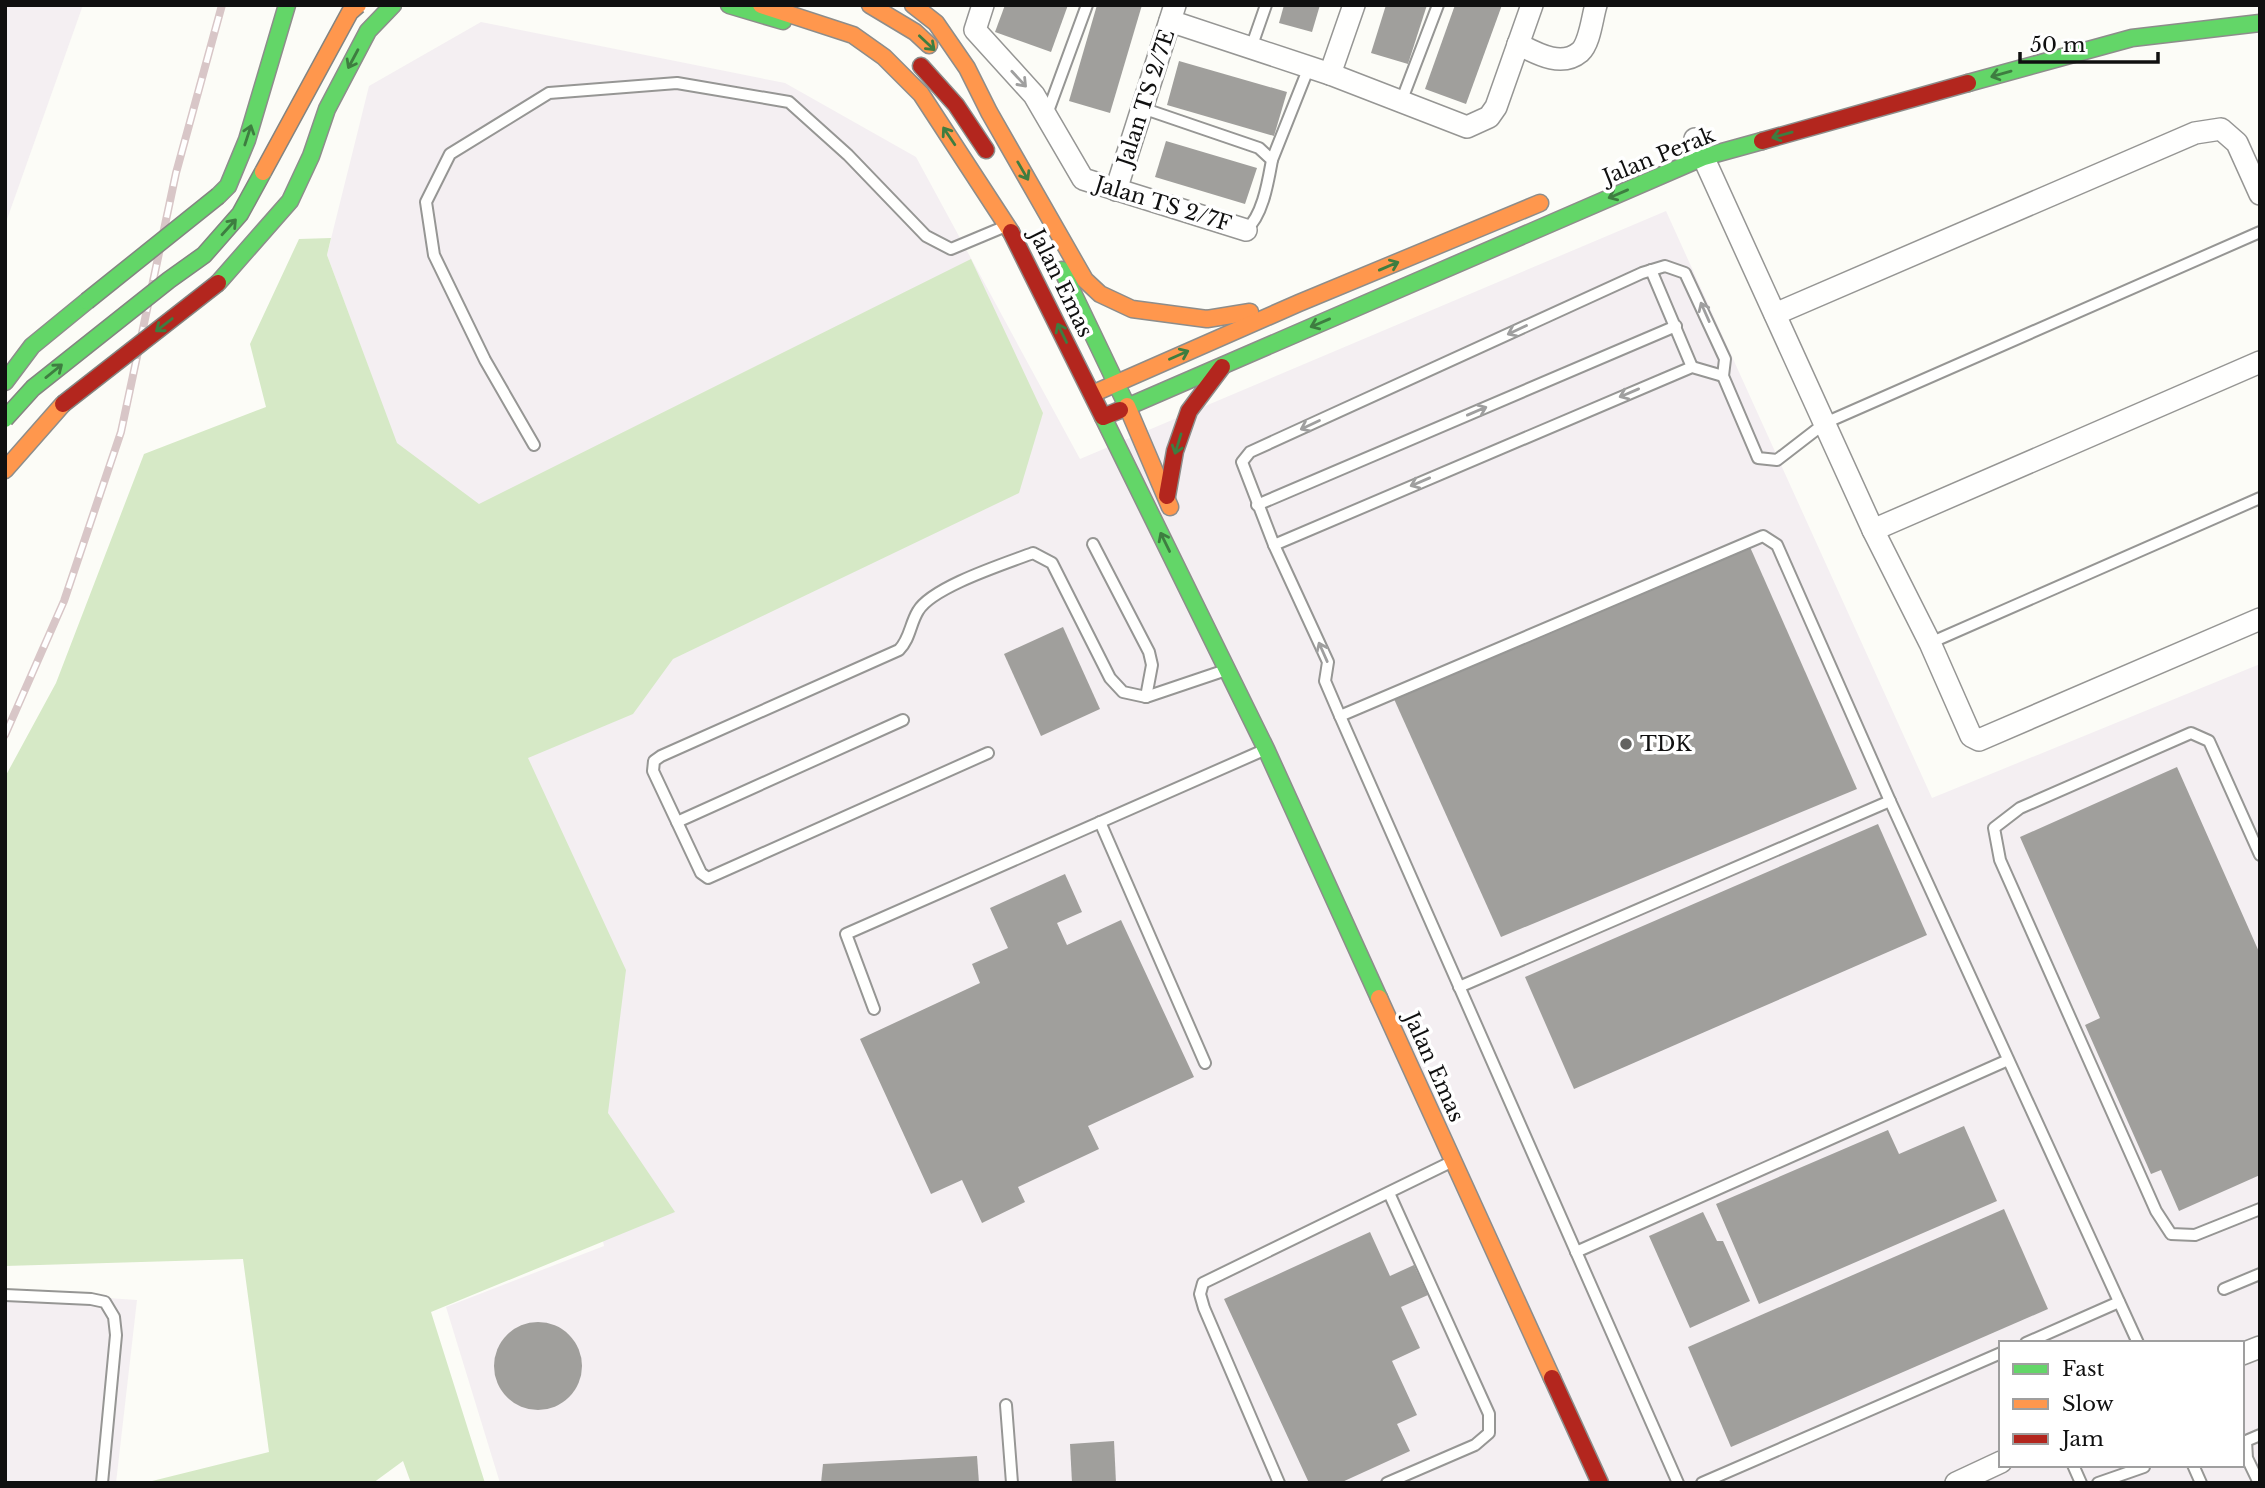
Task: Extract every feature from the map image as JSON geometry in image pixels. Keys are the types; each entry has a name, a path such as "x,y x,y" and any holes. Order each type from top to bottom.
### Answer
{"main road":[{"path":"5,382 32,346 228,186 247,140 287,5"},
{"path":"218,283 284,182 333,59 338,43 340,5"},
{"path":"5,419 33,388 204,255 240,214 351,12 358,5"},
{"path":"5,470 63,404 218,283 290,201 311,156 327,109 368,31 393,5"},
{"path":"729,5 887,50"},
{"name":"Jalan Emas","path":"761,5 853,35 887,50"},
{"name":"Jalan Emas","path":"807,5 862,25 887,50 921,94 1009,225 1266,749 1600,1483"},
{"path":"870,5 915,32 943,58 989,112"},
{"path":"913,5 938,14 989,112 1086,280 1100,294 1132,309 1207,319 1299,303"},
{"name":"Jalan Perak","path":"1103,417 1224,365 1697,144 2132,38 2260,23"},
{"path":"909,56 936,79 960,108 996,166"},
{"path":"1091,394 1299,303 1555,197"},
{"name":"Jalan Emas","path":"1048,248 1063,271 1117,383 1167,496 1175,521"},
{"path":"1167,496 1175,451 1189,411 1224,365"},
{"name":"Jalan Emas","path":"1184,546 1228,669"}],"street":[{"name":"Jalan TS 2/7F","path":"983,5 975,30 1034,95 1083,179 1246,230"},
{"path":"1329,74 1354,5"},
{"path":"1173,13 1251,48 1329,74 1467,127 1489,117 1496,107 1532,5"},
{"path":"1518,44 1544,57 1566,58 1581,51 1596,5"},
{"name":"Jalan TS 2/7E","path":"1116,190 1173,13"},
{"path":"1775,314 2195,133 2221,129 2237,144 2260,194"},
{"path":"1697,144 1873,530 1930,643 1971,736 1979,740 2260,619"},
{"path":"1873,530 2260,362"},
{"path":"1956,1483 1999,1463"}],"lane":[{"path":"1046,116 1087,5"},
{"path":"1251,48 1266,5"},
{"path":"1401,102 1437,5"},
{"path":"1246,230 1254,222 1272,160 1309,67"},
{"path":"534,445 485,360 434,255 426,202 450,154 549,93 677,83 789,102 848,155 926,236 951,249 1009,225"},
{"path":"1142,108 1259,148 1272,160"},
{"path":"1678,1483 1325,681 1328,662 1273,545 1242,462 1250,452 1665,266 1685,273 1703,308 1725,359 1723,376 1758,458 1777,460 1825,423 2260,232"},
{"path":"1651,270 1692,367"},
{"path":"1257,505 1675,326"},
{"path":"1273,545 1692,367 1723,376"},
{"path":"1930,643 2260,498"},
{"path":"1340,716 1763,536 1777,545 1890,801 2137,1341"},
{"path":"1093,544 1149,652 1152,665 1146,697"},
{"path":"988,753 708,877 701,873 653,771 654,761 900,650 906,643 918,611 934,594 1032,553 1052,563 1110,678 1123,692 1146,697 1228,669"},
{"path":"677,822 903,720"},
{"path":"2260,855 2209,741 2191,733 2020,808 1994,828 2000,860 2023,915 2156,1211 2171,1234 2194,1235 2260,1209"},
{"path":"873,1009 846,934 1266,749"},
{"path":"1459,987 1890,801"},
{"path":"1100,822 1205,1063"},
{"path":"1576,1252 2008,1060"},
{"path":"1279,1483 1204,1308 1200,1294 1203,1283 1454,1161"},
{"path":"1387,1483 1475,1445 1489,1433 1489,1414 1389,1193"},
{"path":"2224,1289 2260,1274"},
{"path":"5,1295 91,1299 105,1302 114,1317 116,1335 102,1483"},
{"path":"2031,1341 2119,1302"},
{"path":"1702,1483 1999,1354"},
{"path":"1006,1405 1012,1483"},
{"path":"2259,1483 2247,1458 2246,1441 2260,1435"},
{"path":"2074,1467 2081,1483"},
{"path":"2098,1483 2144,1467"}],"shaded area":[{"path":"5,5 83,5 5,225"},
{"path":"481,22 785,83 916,157 1080,459 1666,211 1932,798 2260,664 2260,1483 500,1483 446,1307 604,1246 494,708 327,255 369,86"},
{"path":"5,1291 137,1300 116,1483 5,1483"}],"green space":[{"path":"331,238 327,255 397,443 479,504 971,259 1043,413 1019,493 673,659 633,714 528,758 626,970 608,1113 675,1212 431,1312 485,1483 411,1483 403,1461 373,1483 144,1483 269,1452 243,1259 5,1266 5,777 56,683 144,454 266,407 250,344 299,239"}],"building":[{"path":"1005,5 1068,5 1051,52 995,32"},
{"path":"1097,5 1142,5 1110,113 1069,101"},
{"path":"1284,5 1320,5 1312,32 1279,23"},
{"path":"1386,5 1427,5 1408,64 1371,53"},
{"path":"1455,5 1502,5 1466,104 1425,89"},
{"path":"1179,61 1287,92 1274,136 1167,105"},
{"path":"1166,141 1257,168 1245,204 1155,177"},
{"name":"TDK","path":"1750,547 1857,789 1501,937 1394,699"},
{"path":"1063,627 1100,709 1041,736 1004,654"},
{"path":"2177,767 2260,954 2260,1175 2179,1211 2161,1170 2151,1174 2085,1025 2100,1018 2020,837"},
{"path":"1878,824 1927,935 1574,1089 1525,977"},
{"path":"1065,874 1082,912 1057,923 1067,945 1121,920 1194,1077 1088,1126 1099,1149 1018,1187 1025,1202 982,1223 962,1180 931,1194 860,1039 980,983 972,964 1008,948 990,908"},
{"path":"1964,1126 1997,1201 1759,1304 1716,1204 1888,1130 1899,1154"},
{"path":"2004,1209 2048,1309 1731,1447 1688,1347"},
{"path":"1703,1212 1717,1241 1723,1241 1750,1301 1690,1328 1649,1236"},
{"path":"1370,1232 1390,1276 1414,1265 1428,1295 1401,1307 1420,1348 1392,1361 1417,1415 1397,1424 1410,1451 1340,1483 1309,1483 1224,1299"},
{"path":"538,1322 555,1326 569,1335 578,1349 582,1366 578,1383 569,1397 555,1406 538,1410 521,1406 507,1397 498,1383 494,1366 498,1349 507,1335 521,1326"},
{"path":"1114,1441 1116,1483 1072,1483 1070,1444"},
{"path":"977,1456 979,1483 821,1483 823,1464"}],"railway":[{"path":"5,735 64,601 121,432 176,173 222,5"}],"traffic: fast":[{"path":"218,196 228,186 247,140 287,5"},
{"path":"218,283 290,201 311,156 327,109 368,31 393,5"},
{"path":"729,5 783,21"},
{"path":"1968,83 2132,38 2260,23"},
{"path":"1120,410 1704,157 1762,141"},
{"path":"5,419 33,388 204,255 240,214 263,172"},
{"path":"87,301 218,196"},
{"path":"1062,270 1126,404"},
{"path":"5,382 32,346 87,301"},
{"path":"1103,417 1266,749 1379,998"}],"traffic: slow":[{"path":"263,172 350,12 358,5"},
{"path":"761,5 853,35 884,57 921,94 1011,232"},
{"path":"870,5 915,32 929,45"},
{"path":"913,5 936,23 967,68 989,112 1085,280 1100,294 1132,309 1207,319 1250,312"},
{"path":"1092,394 1299,303 1540,203"},
{"path":"5,470 63,404"},
{"path":"1127,406 1170,507"},
{"path":"1379,998 1552,1378"}],"traffic: jam":[{"path":"921,66 956,105 986,150"},
{"path":"1762,141 1968,83"},
{"path":"1011,232 1103,417 1120,410"},
{"path":"63,404 218,283"},
{"path":"1167,496 1175,451 1189,411 1222,367"},
{"path":"1552,1378 1600,1483"}],"place":[{"name":"TDK","path":"1626,744"}]}
